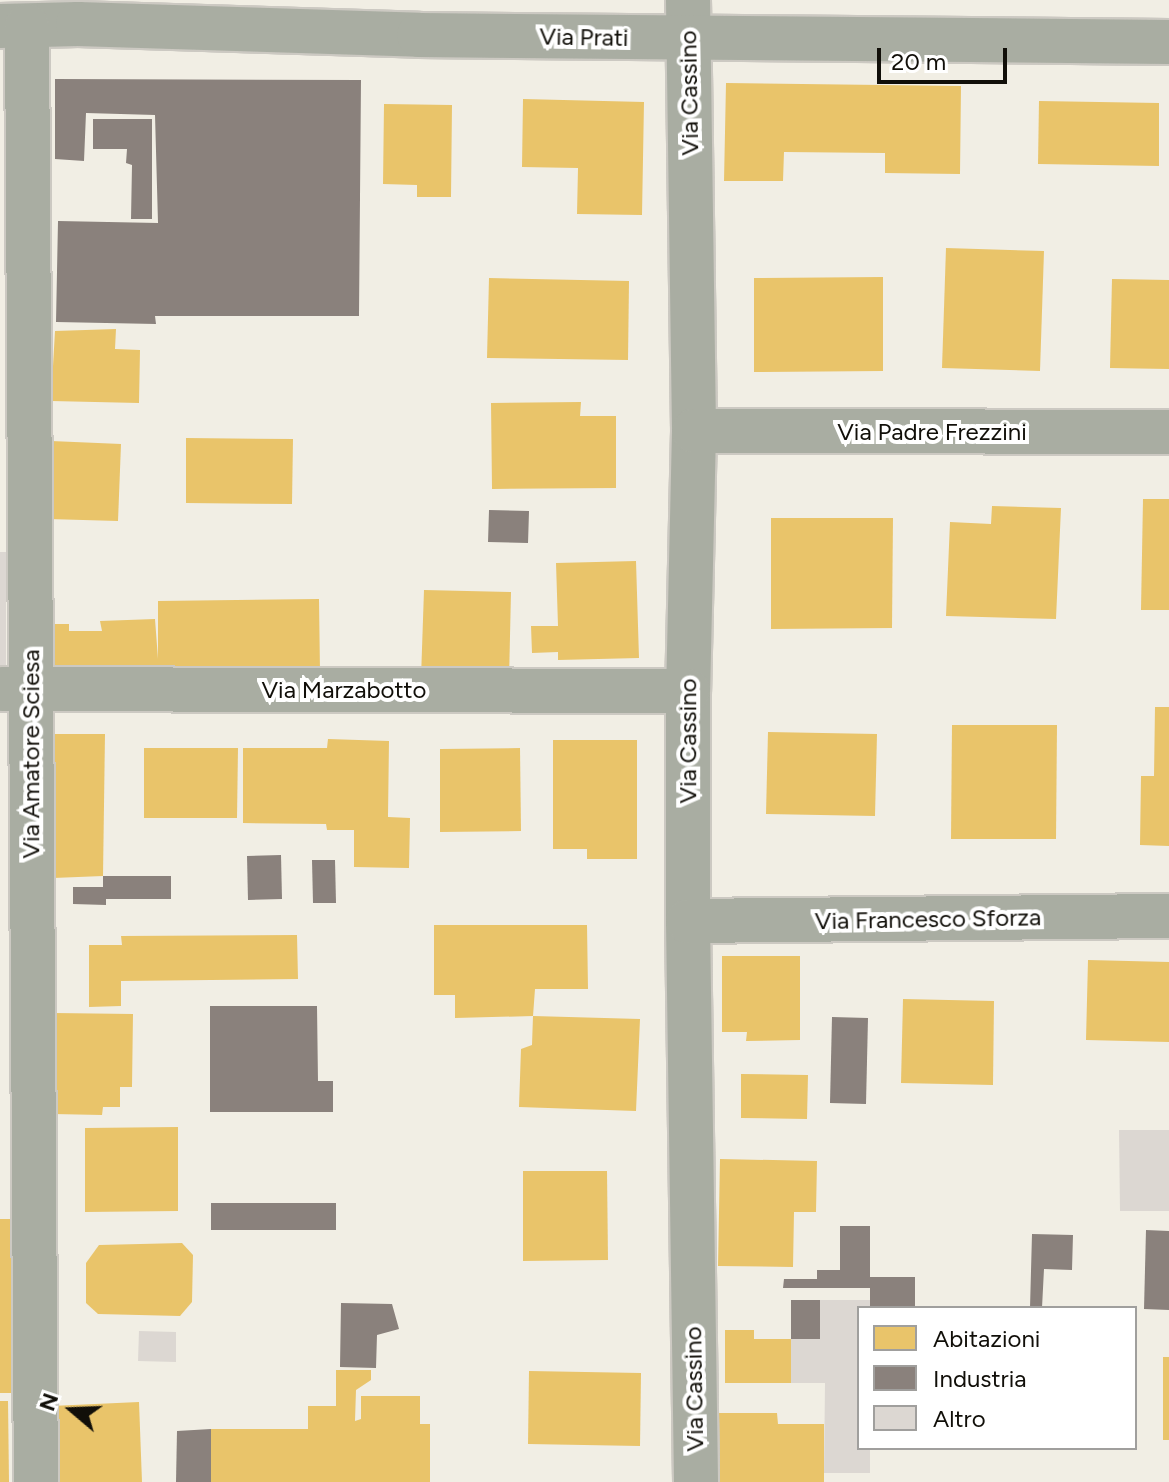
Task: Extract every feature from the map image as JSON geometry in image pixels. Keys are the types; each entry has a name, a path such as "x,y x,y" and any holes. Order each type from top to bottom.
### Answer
{"street":[{"name":"Via Prati","path":"14,26 78,12 688,19 1169,42"},
{"name":"Via Cassino","path":"688,19 694,431 688,691 688,921 696,1482"},
{"name":"Via Amatore Sciesa","path":"14,26 15,689 36,1482"},
{"name":"Via Padre Frezzini","path":"694,431 1169,432"},
{"name":"Via Marzabotto","path":"15,689 688,691"},
{"name":"Via Francesco Sforza","path":"688,921 1169,916"}],"building: Abitazioni":[{"path":"726,83 961,86 960,174 885,173 885,153 784,152 783,181 724,181"},
{"path":"523,99 644,102 642,215 577,214 578,168 522,167"},
{"path":"1039,101 1159,103 1159,166 1038,164"},
{"path":"384,104 452,105 451,197 417,197 417,185 383,184"},
{"path":"946,248 1044,251 1040,371 942,368"},
{"path":"883,277 883,371 754,372 754,278"},
{"path":"489,278 629,281 628,360 487,358"},
{"path":"1112,279 1169,280 1169,369 1110,368"},
{"path":"116,329 115,349 140,350 139,403 51,401 55,331"},
{"path":"581,402 580,416 616,416 616,488 492,489 491,403"},
{"path":"186,438 293,439 292,504 186,503"},
{"path":"51,441 121,444 118,521 48,519"},
{"path":"1143,499 1169,499 1169,610 1141,610"},
{"path":"992,506 1061,508 1056,619 946,616 950,522 991,524"},
{"path":"771,518 893,518 892,628 771,629"},
{"path":"636,561 639,658 558,660 558,652 532,653 531,626 558,626 556,563"},
{"path":"424,590 511,592 509,680 421,678"},
{"path":"319,599 320,672 55,674 55,624 69,624 69,631 102,631 100,621 155,619 158,659 158,601"},
{"path":"1155,707 1169,707 1169,846 1140,845 1141,776 1154,776"},
{"path":"952,725 1057,725 1056,839 951,839"},
{"path":"768,732 877,734 875,816 766,814"},
{"path":"53,734 105,734 103,876 53,878"},
{"path":"328,739 389,741 388,817 410,818 409,868 354,867 354,830 327,830 326,824 243,823 243,748 327,748"},
{"path":"553,740 637,740 637,859 587,859 587,849 553,849"},
{"path":"144,748 238,748 237,818 144,818"},
{"path":"520,748 521,831 440,832 440,749"},
{"path":"434,925 587,925 588,989 535,989 533,1016 455,1018 455,995 434,995"},
{"path":"297,935 298,979 121,981 121,1006 89,1007 89,945 122,945 121,936"},
{"path":"722,956 800,956 800,1040 746,1041 747,1032 722,1032"},
{"path":"1088,960 1169,962 1169,1042 1086,1040"},
{"path":"903,999 994,1001 993,1085 901,1083"},
{"path":"54,1013 133,1014 132,1087 120,1087 120,1107 103,1107 102,1115 53,1114"},
{"path":"533,1016 640,1019 636,1111 519,1107 521,1049 532,1045"},
{"path":"741,1074 808,1075 807,1119 741,1118"},
{"path":"178,1127 178,1211 85,1212 85,1128"},
{"path":"720,1159 817,1161 816,1212 794,1212 793,1267 718,1266"},
{"path":"523,1171 607,1171 608,1260 523,1261"},
{"path":"0,1219 14,1219 13,1393 0,1393"},
{"path":"182,1243 193,1255 192,1302 180,1316 98,1314 86,1303 86,1263 99,1245"},
{"path":"725,1330 754,1330 754,1339 791,1339 791,1383 725,1383"},
{"path":"1163,1357 1169,1357 1169,1440 1163,1440"},
{"path":"336,1370 371,1370 371,1380 356,1390 355,1421 361,1419 361,1396 420,1396 420,1424 430,1424 430,1482 211,1482 211,1429 308,1429 308,1406 336,1406"},
{"path":"529,1371 641,1373 640,1446 528,1444"},
{"path":"0,1401 8,1401 9,1482 0,1482"},
{"path":"139,1402 142,1482 49,1482 51,1406"},
{"path":"718,1413 777,1413 778,1424 824,1424 824,1482 717,1482"}],"building: Industria":[{"path":"55,79 361,80 359,316 155,316 156,324 56,322 58,221 158,223 155,115 86,113 84,161 55,159"},
{"path":"93,119 152,119 152,219 131,219 132,165 126,163 127,149 93,149"},
{"path":"489,510 529,511 528,543 488,542"},
{"path":"281,855 282,899 248,900 247,856"},
{"path":"312,860 335,860 336,903 313,903"},
{"path":"103,876 171,876 171,899 106,899 106,905 73,904 73,887 103,887"},
{"path":"210,1006 317,1006 318,1081 333,1081 333,1112 210,1112"},
{"path":"832,1017 868,1018 866,1104 830,1103"},
{"path":"211,1203 336,1203 336,1230 211,1230"},
{"path":"840,1226 870,1226 870,1277 915,1277 915,1306 870,1306 870,1288 783,1288 784,1279 817,1279 817,1270 840,1270"},
{"path":"1146,1230 1169,1231 1169,1310 1144,1309"},
{"path":"1032,1234 1073,1235 1072,1270 1044,1269 1042,1306 1030,1306"},
{"path":"791,1300 820,1300 820,1339 791,1339"},
{"path":"341,1303 392,1304 399,1329 377,1335 376,1368 340,1367"},
{"path":"211,1429 211,1482 176,1482 177,1431"}],"building: Altro":[{"path":"0,552 6,552 6,674 0,674"},
{"path":"1119,1130 1169,1130 1169,1211 1120,1211"},
{"path":"820,1300 870,1300 870,1306 857,1306 857,1450 870,1450 870,1473 824,1473 825,1383 791,1383 791,1339 820,1339"},
{"path":"139,1331 176,1332 176,1362 138,1361"}]}
